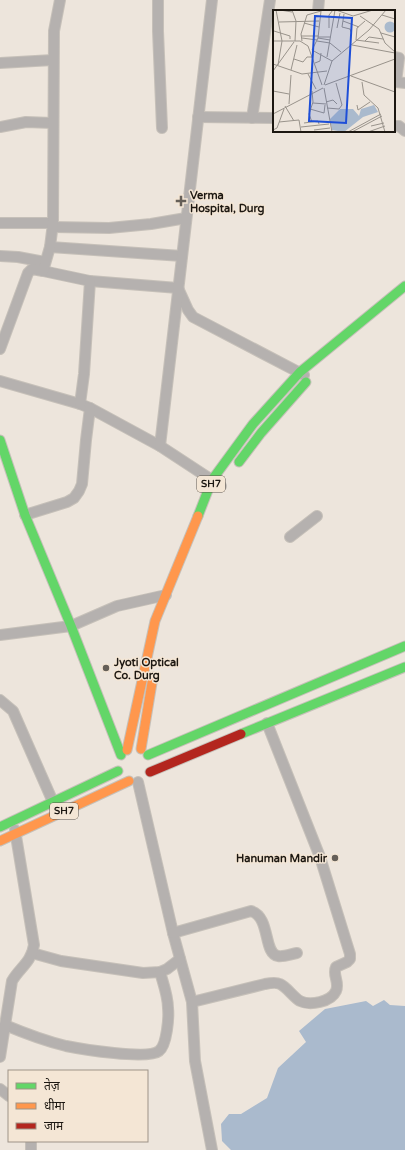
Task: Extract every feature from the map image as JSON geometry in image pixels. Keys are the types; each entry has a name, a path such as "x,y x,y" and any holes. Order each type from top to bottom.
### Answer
{"main road":[{"name":"SH7","path":"0,827 118,771 118,763 124,752 154,627 166,595 219,485 253,424 300,372 405,287"},
{"name":"SH7","path":"234,468 260,434 312,376"},
{"path":"0,440 2,452 25,515 124,752 134,748 145,752 152,763 150,772"},
{"path":"186,569 209,514"},
{"path":"172,604 176,593"},
{"path":"157,656 162,635"},
{"path":"145,752 405,646"},
{"path":"150,772 405,667"},
{"path":"145,752 154,671"},
{"path":"118,771 122,777 134,782"},
{"name":"SH7","path":"0,841 15,833 146,778 150,772"}],"street":[{"path":"44,267 50,247 53,225 53,60 54,31 60,0"},
{"path":"158,0 162,128"},
{"path":"160,446 212,0"},
{"path":"252,118 270,0"},
{"path":"318,10 319,0"},
{"path":"395,57 399,58 396,82 405,83"},
{"path":"0,63 53,60"},
{"path":"198,117 273,118"},
{"path":"0,127 26,122 52,123"},
{"path":"395,126 399,126 405,131"},
{"path":"0,223 109,228 151,224 186,218"},
{"path":"50,247 182,256"},
{"path":"0,256 18,257 44,267 90,280 178,288"},
{"path":"0,349 28,273 32,269 44,267"},
{"path":"80,404 84,374 90,280"},
{"path":"178,288 188,310 193,317 300,372 312,376"},
{"path":"0,381 90,408 160,446 219,485"},
{"path":"25,515 66,502 74,498 79,491 82,484 90,408"},
{"path":"290,537 317,516"},
{"path":"0,635 71,626 117,606 166,595"},
{"path":"0,700 14,710 52,802"},
{"path":"192,1002 265,984 277,983 282,985 300,1001 310,1003 323,1001 334,995 337,990 338,982 334,969 350,959 350,954 320,857 267,723"},
{"path":"134,782 192,1002 195,1062 212,1150"},
{"path":"0,1057 12,981 29,960 34,945 13,820"},
{"path":"173,933 251,911 256,912 260,916 270,947 276,956 281,957 297,953"},
{"path":"32,953 61,961 143,973 160,972 167,969 180,959"},
{"path":"5,1024 26,1034 65,1046 138,1055 158,1052 162,1048 165,1040 168,1008 160,972"},
{"path":"0,1089 8,1095"}],"water":[{"path":"384,1000 390,1005 405,1006 405,1150 231,1150 222,1141 221,1124 229,1114 241,1114 267,1098 278,1068 306,1042 299,1031 325,1009 366,1001 373,1006"}],"traffic: fast":[{"path":"198,516 212,480 253,424 300,372 405,286"},
{"path":"239,462 261,433 306,382"},
{"path":"0,440 25,515 71,626 121,755"},
{"path":"148,755 405,646"},
{"path":"241,734 405,667"},
{"path":"0,827 118,771"}],"traffic: slow":[{"path":"127,750 155,621 198,516"},
{"path":"141,749 153,677"},
{"path":"0,841 129,781"}],"traffic: jam":[{"path":"150,772 241,734"}],"place":[{"name":"Verma Hospital, Durg","path":"181,201"},
{"name":"Jyoti Optical Co. Durg","path":"106,668"},
{"name":"Hanuman Mandir","path":"335,858"}]}
